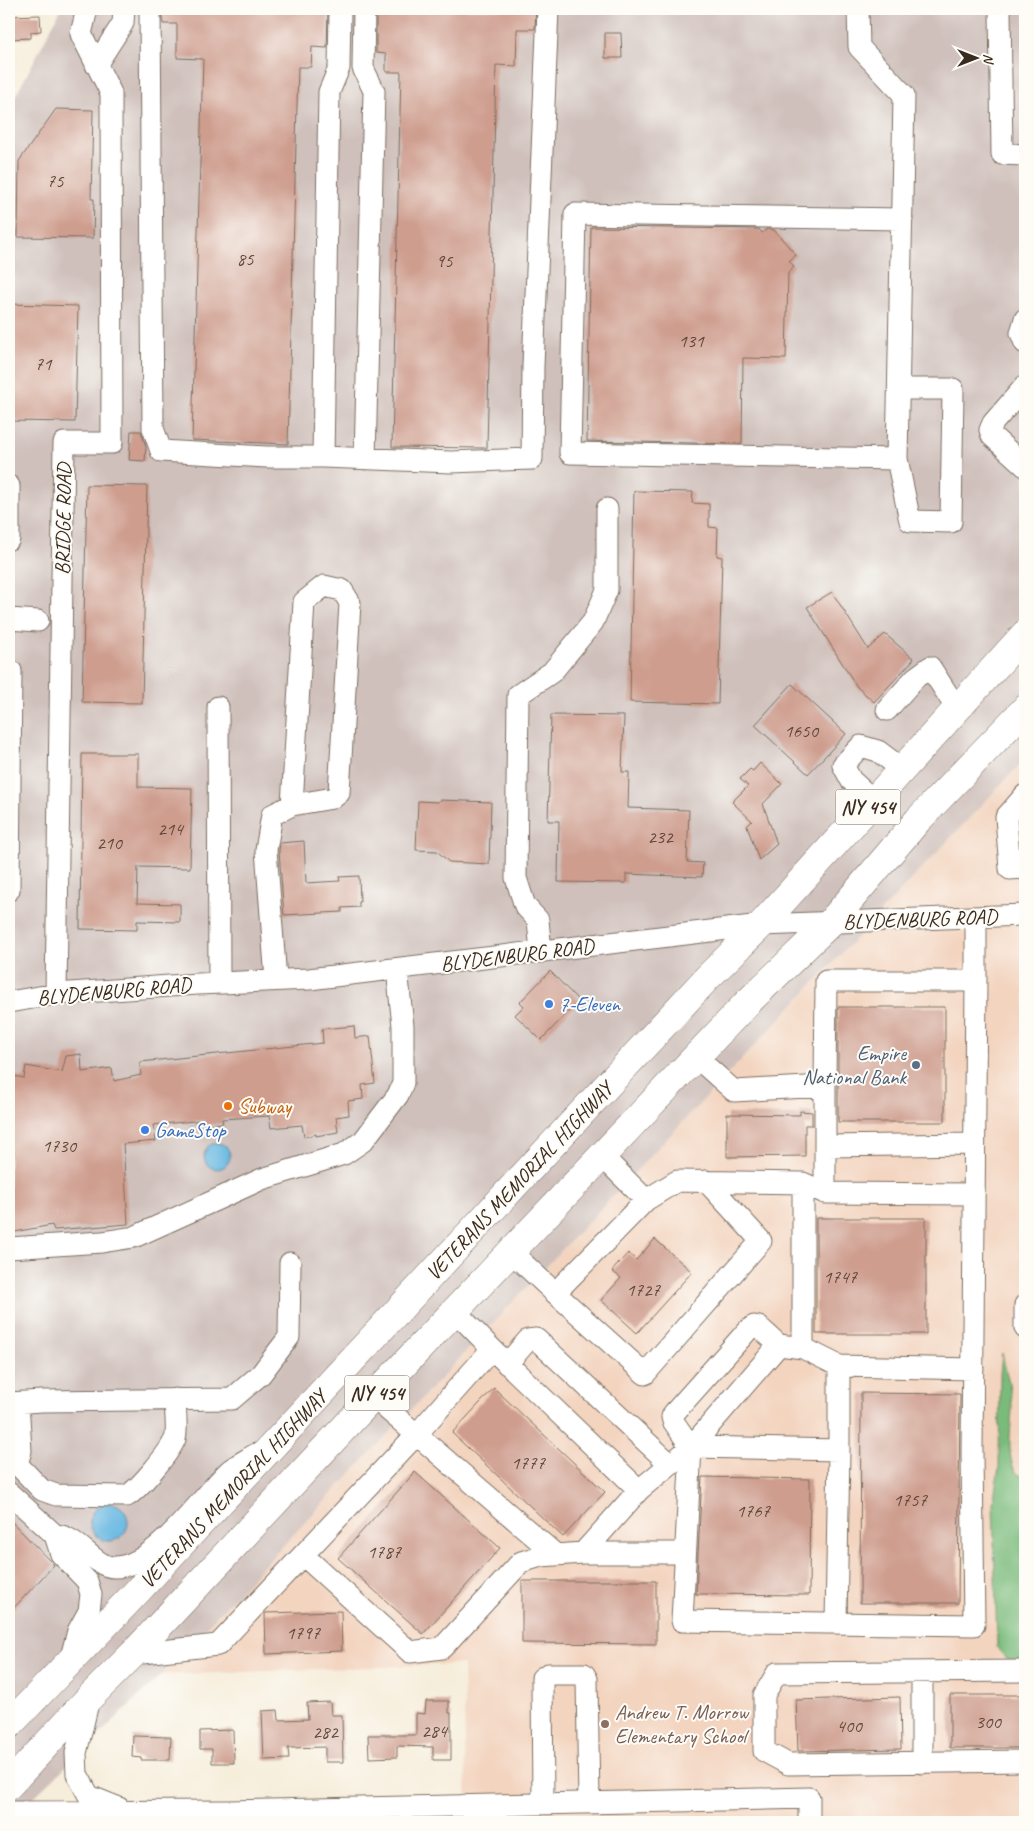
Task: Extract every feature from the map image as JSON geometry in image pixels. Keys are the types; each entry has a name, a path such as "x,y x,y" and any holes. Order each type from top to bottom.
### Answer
{"highway":[{"name":"VETERANS MEMORIAL HIGHWAY","path":"9,1725 280,1439 708,977 761,925 1025,634"},
{"name":"VETERANS MEMORIAL HIGHWAY","path":"9,1785 373,1397 747,1003 830,922 918,820 1025,709"}],"street":[{"name":"BRIDGE ROAD","path":"56,994 64,443 112,443 111,93 81,34 87,9"},
{"path":"96,65 123,23 124,9"},
{"path":"150,9 153,428 161,450 267,457 451,462 532,459 534,346 548,9"},
{"path":"322,457 329,92 339,68 340,9"},
{"path":"364,9 363,68 374,91 366,459"},
{"path":"858,9 859,47 904,95 897,459 910,521 951,522 953,389 899,390"},
{"path":"1000,9 1002,154 1025,155"},
{"path":"339,68 363,68"},
{"path":"897,459 570,452 570,443 575,214 902,219"},
{"path":"1025,319 1021,333 1025,343"},
{"path":"1022,396 993,423 990,430 992,436 1025,466"},
{"path":"9,486 9,539"},
{"path":"541,952 538,920 525,906 516,878 518,695 552,672 593,622 607,590 607,509"},
{"path":"276,980 266,850 272,815 292,804 333,798 339,792 350,603 342,590 324,586 304,602 292,804"},
{"path":"9,619 38,621"},
{"path":"887,710 915,678 930,667 958,709"},
{"path":"9,671 11,672 9,890"},
{"path":"218,707 218,983"},
{"path":"874,801 851,780 843,765 860,746 878,752 902,770"},
{"path":"1025,795 1006,817 1010,869 1025,868"},
{"name":"BLYDENBURG ROAD","path":"9,1002 56,994 309,979 761,925 1025,915"},
{"path":"973,1369 839,1366 803,1348 779,1345 759,1327 754,1326 748,1330 672,1417 691,1447 682,1621 974,1625 972,1462 973,1369 973,1194 976,917"},
{"path":"9,1248 102,1242 134,1236 262,1178 344,1154 363,1142 398,1095 403,1083 403,1026 397,969"},
{"path":"825,1192 826,981 976,981"},
{"path":"696,1057 734,1091 825,1086"},
{"path":"826,1146 974,1144"},
{"path":"602,1156 646,1200"},
{"path":"555,1293 646,1200 677,1180 803,1182 825,1192 973,1194"},
{"path":"511,1252 645,1374 761,1241 706,1181"},
{"path":"803,1182 803,1348"},
{"path":"175,1399 175,1438 160,1461 135,1491 127,1496 56,1495 42,1490 13,1461 21,1451 19,1418 11,1409 42,1401 83,1402 175,1399 232,1399 261,1374 289,1337 290,1263"},
{"path":"1025,1305 1025,1328"},
{"path":"455,1311 639,1490"},
{"path":"133,1654 218,1645 416,1435 500,1356 528,1340 536,1339 670,1464"},
{"path":"583,1553 639,1490 691,1447 779,1345"},
{"path":"836,1623 839,1366"},
{"path":"373,1397 556,1555"},
{"path":"55,1534 65,1535 95,1560 114,1567 137,1562 156,1548 231,1470 280,1439"},
{"path":"691,1447 839,1450"},
{"path":"9,1493 55,1534 61,1554 87,1581 91,1594 89,1611 78,1631 70,1661"},
{"path":"303,1555 410,1652 442,1648 521,1562 541,1556 583,1553 685,1552"},
{"path":"1025,1671 777,1673 764,1695 764,1751 788,1764 1025,1761"},
{"path":"922,1673 922,1763"},
{"path":"543,1804 542,1678 548,1674 584,1674 587,1679 588,1803"},
{"path":"89,1698 76,1753 77,1774 90,1796 129,1812"},
{"path":"9,1812 129,1812 228,1816 497,1813 543,1804 810,1798 809,1822"}],"shaded area":[{"path":"61,9 1025,9 1025,759 161,1675 9,1821 9,109"},
{"path":"1025,759 1025,1477 1003,1487 993,1503 997,1647 1025,1661 1025,1822 467,1822 463,1664 161,1675"}],"green space":[{"path":"1002,1353 1012,1407 1010,1453 1014,1469 1019,1475 1025,1475 1025,1661 1008,1659 1002,1655 997,1647 993,1503 999,1467"}],"water":[{"path":"217,1143 226,1147 230,1156 226,1165 217,1169 208,1165 204,1156 208,1147"},
{"path":"109,1503 122,1509 128,1522 122,1535 109,1541 96,1535 90,1522 96,1509"}],"building":[{"path":"162,9 328,9 327,48 312,47 311,67 298,67 288,444 192,440 203,59 177,58 177,24 163,24"},
{"path":"376,9 536,9 535,29 517,29 516,66 496,65 487,448 392,447 401,72 386,72 386,54 376,53"},
{"path":"40,15 41,31 31,32 31,38 9,39 9,16"},
{"path":"605,33 621,33 622,58 605,58"},
{"path":"56,109 93,110 91,199 94,199 93,238 18,237 19,161"},
{"path":"591,227 759,229 762,233 767,229 774,230 796,255 789,261 794,266 788,273 786,359 743,358 742,444 587,441"},
{"path":"9,304 78,306 75,422 9,421"},
{"path":"131,431 141,431 146,447 145,461 129,460"},
{"path":"87,485 147,486 142,703 82,702"},
{"path":"634,491 693,492 692,503 709,504 709,527 718,528 717,556 722,557 718,704 630,702"},
{"path":"832,592 868,649 885,634 914,659 874,702 857,687 807,607"},
{"path":"792,684 846,734 808,774 755,725"},
{"path":"551,715 624,716 622,772 629,772 628,808 689,810 687,862 703,863 702,877 626,874 626,883 558,882 559,821 548,821"},
{"path":"82,754 138,754 138,787 192,788 190,868 138,867 137,903 180,904 180,922 137,921 137,930 80,929"},
{"path":"760,763 782,784 763,804 777,844 759,860 747,826 752,821 732,802 748,786 740,779 750,769 753,771"},
{"path":"439,800 491,802 489,864 449,862 437,851 416,850 418,801 438,802"},
{"path":"304,841 306,883 340,881 339,877 359,876 359,907 342,908 342,912 284,915 280,843"},
{"name":"7-Eleven","path":"550,971 579,1001 541,1040 515,1015 524,1006 520,1002"},
{"name":"Empire National Bank","path":"838,1007 945,1007 945,1122 838,1122"},
{"path":"354,1026 355,1038 370,1036 375,1083 362,1085 363,1099 348,1101 349,1115 336,1117 338,1132 304,1137 302,1125 271,1128 269,1116 222,1119 223,1123 204,1125 204,1120 153,1125 156,1141 123,1144 128,1224 54,1230 52,1225 9,1233 9,1075 24,1078 26,1066 62,1072 66,1056 81,1054 82,1072 112,1068 114,1081 141,1075 140,1062 323,1043 322,1029"},
{"path":"800,1111 812,1112 812,1125 805,1125 805,1156 727,1157 727,1114 800,1115"},
{"path":"816,1218 926,1218 926,1334 816,1334"},
{"path":"655,1239 692,1272 637,1333 601,1300 621,1278 612,1271 628,1253 636,1260"},
{"path":"494,1388 605,1492 563,1537 452,1433"},
{"path":"861,1393 960,1394 958,1603 860,1603"},
{"path":"415,1472 500,1548 423,1634 338,1558"},
{"path":"702,1477 810,1479 809,1595 696,1594"},
{"path":"9,1519 54,1565 9,1613"},
{"path":"522,1581 656,1581 656,1644 522,1643"},
{"path":"341,1611 342,1651 266,1654 265,1613"},
{"path":"950,1695 1025,1695 1025,1748 950,1748"},
{"path":"900,1697 901,1749 798,1751 796,1700"},
{"path":"426,1701 449,1701 449,1713 451,1713 451,1760 433,1760 433,1747 397,1746 397,1757 369,1758 368,1735 416,1735 416,1713 425,1714"},
{"path":"330,1702 331,1715 342,1715 343,1762 325,1762 325,1747 288,1748 289,1759 264,1760 262,1711 278,1710 279,1720 308,1719 307,1703"},
{"path":"233,1730 234,1763 212,1763 212,1749 200,1749 200,1731"},
{"path":"133,1736 171,1737 170,1760 141,1760 141,1758 132,1757"}],"place":[{"name":"7-Eleven","path":"549,1004"},
{"name":"Empire National Bank","path":"916,1065"},
{"name":"Subway","path":"228,1106"},
{"name":"GameStop","path":"145,1130"},
{"name":"Andrew T. Morrow Elementary School","path":"605,1724"}]}
